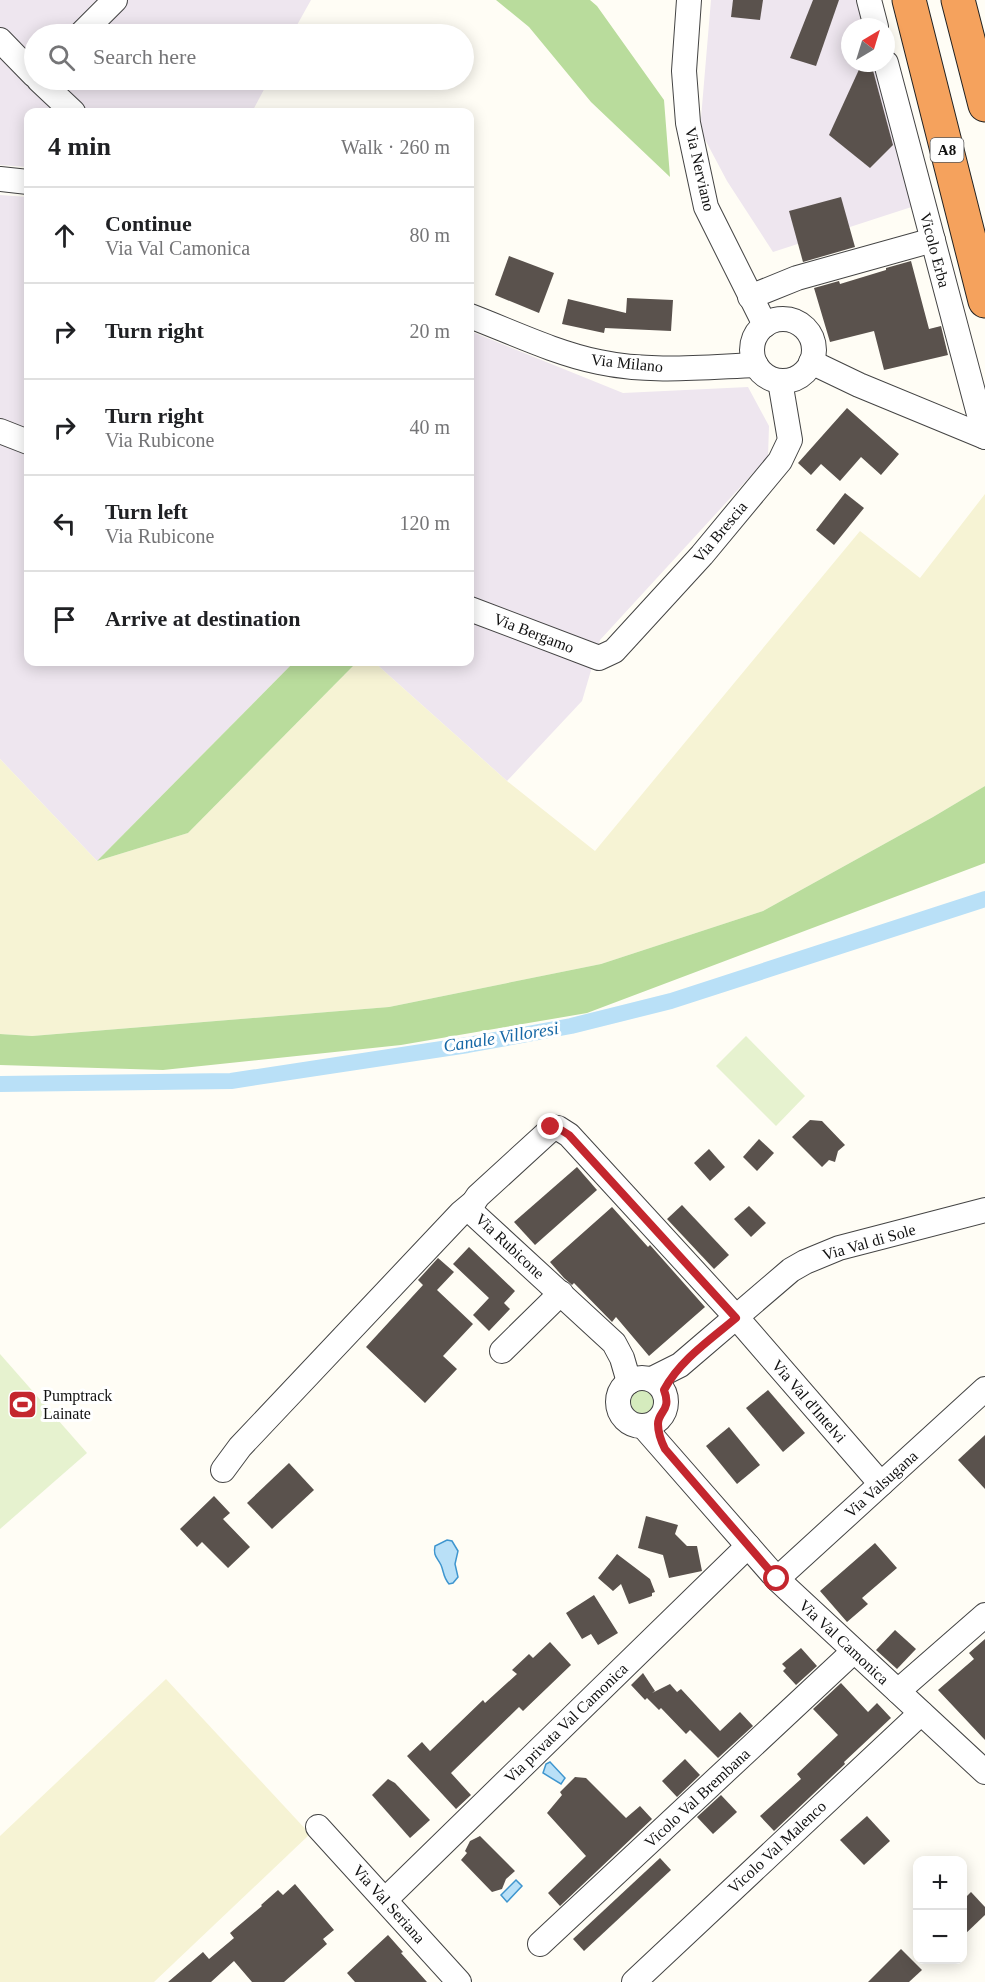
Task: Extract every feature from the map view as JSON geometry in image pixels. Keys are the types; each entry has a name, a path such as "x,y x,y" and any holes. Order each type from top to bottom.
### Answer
{"highway":[{"name":"A8","path":"909,0 985,301"},
{"path":"958,0 985,105"}],"street":[{"path":"91,24 115,0"},
{"name":"Via Nerviano","path":"688,0 684,71 688,123 706,207 765,325"},
{"path":"869,0 874,18"},
{"path":"0,40 24,65"},
{"name":"Vicolo Erba","path":"888,72 985,437"},
{"path":"50,90 69,108"},
{"path":"0,180 24,182"},
{"path":"750,297 797,278 933,240"},
{"name":"Via Milano","path":"474,318 563,352 600,363 654,368 756,365"},
{"path":"782,320 799,324 810,337 813,354 811,362 807,369 795,378 780,381 770,379 762,373 752,357 754,339 765,325 782,320"},
{"path":"811,362 859,385 985,437"},
{"name":"Via Brescia","path":"600,658 614,651 702,555 780,461 790,440 780,381"},
{"path":"0,431 24,440"},
{"name":"Via Bergamo","path":"474,611 600,658"},
{"path":"223,1470 248,1438 460,1213 551,1127 558,1128 569,1135 736,1318 680,1365 620,1394 619,1409 629,1421 650,1423 665,1409 666,1396 647,1382"},
{"name":"Via Rubicone","path":"476,1200 472,1209 476,1216 614,1342 622,1358 647,1382"},
{"name":"Via Val di Sole","path":"736,1318 791,1270 805,1262 839,1248 985,1210"},
{"path":"502,1350 561,1293"},
{"name":"Via Val d'Intelvi","path":"736,1318 881,1484"},
{"name":"Via Valsugana","path":"777,1579 985,1389"},
{"name":"Via Val Camonica","path":"650,1423 665,1449 777,1579 985,1772"},
{"name":"Via privata Val Camonica","path":"386,1900 748,1546"},
{"path":"898,1691 985,1615"},
{"name":"Vicolo Val Brembana","path":"540,1944 854,1651"},
{"name":"Vicolo Val Malenco","path":"634,1982 921,1713"},
{"name":"Via Val Seriana","path":"318,1827 459,1982"}],"shaded area":[{"path":"0,0 311,0 298,24 24,24 24,90 264,90 254,108 24,108 24,167 0,165"},
{"path":"711,0 881,0 886,18 841,18 841,72 895,72 895,54 933,200 773,252 727,181 700,130"},
{"path":"0,195 24,197 24,666 290,666 97,861 0,759"},
{"path":"474,333 623,393 748,387 769,426 768,457 600,640 582,701 507,781 378,666 474,666"},
{"path":"985,494 985,786 763,911 601,964 389,1007 32,1036 0,1034 0,759 97,861 188,833 353,666 378,666 507,781 595,851 860,531 920,578"},
{"path":"166,1679 310,1834 154,1982 0,1982 0,1836"}],"green space":[{"path":"496,0 590,0 597,6 664,100 670,177 591,102 529,27"},
{"path":"290,666 353,666 188,833 97,861"},
{"path":"985,786 985,863 587,1013 401,1045 163,1070 0,1065 0,1034 32,1036 389,1007 601,964 763,911"},
{"path":"746,1036 805,1096 776,1126 716,1066"},
{"name":"Pumptrack Lainate","path":"0,1354 87,1453 0,1529"},
{"path":"643,1390 648,1391 654,1397 654,1407 648,1413 643,1414 638,1413 632,1407 631,1402 632,1397 638,1391"}],"water":[{"path":"447,1540 452,1541 458,1551 455,1564 458,1577 449,1584 435,1552 435,1546"},
{"path":"550,1762 565,1778 561,1784 543,1773 546,1764"},
{"path":"516,1880 522,1886 507,1902 501,1895"}],"building":[{"path":"733,0 763,0 760,20 731,17"},
{"path":"813,0 839,0 816,66 790,58"},
{"path":"858,72 873,72 893,145 870,168 829,135"},
{"path":"841,197 855,247 803,262 789,211"},
{"path":"509,256 554,273 539,313 495,295"},
{"path":"911,261 929,329 941,326 948,355 884,370 874,331 830,342 814,288 839,281 840,284"},
{"path":"627,298 673,300 671,331 605,328 604,333 562,324 568,299 626,313"},
{"path":"847,408 899,454 881,475 861,457 840,481 821,464 811,475 798,463"},
{"path":"845,493 864,508 834,545 816,530"},
{"path":"810,1120 822,1121 845,1145 838,1151 835,1162 829,1160 822,1167 792,1137"},
{"path":"759,1139 774,1153 757,1171 743,1157"},
{"path":"709,1149 725,1167 710,1181 694,1163"},
{"path":"577,1167 597,1190 535,1245 514,1222"},
{"path":"682,1205 729,1255 714,1269 667,1219"},
{"path":"749,1206 766,1223 751,1237 734,1219"},
{"path":"612,1207 648,1247 650,1245 705,1307 649,1356 616,1317 612,1322 550,1262"},
{"path":"469,1247 515,1291 504,1303 510,1309 489,1331 473,1315 489,1298 453,1264"},
{"path":"438,1258 454,1272 437,1290 473,1324 443,1356 457,1369 425,1403 366,1347 423,1285 418,1280"},
{"path":"768,1390 805,1433 783,1452 746,1408"},
{"path":"729,1427 760,1465 737,1484 706,1446"},
{"path":"985,1435 985,1489 958,1460"},
{"path":"289,1463 314,1490 272,1529 247,1503"},
{"path":"214,1496 230,1513 223,1519 250,1547 228,1568 202,1542 197,1547 180,1529"},
{"path":"646,1516 678,1525 675,1534 687,1546 697,1546 702,1571 669,1578 663,1555 638,1548"},
{"path":"875,1543 897,1568 862,1598 868,1604 847,1622 820,1591"},
{"path":"617,1554 650,1579 655,1592 652,1596 629,1604 621,1584 613,1591 598,1578"},
{"path":"594,1595 618,1633 598,1645 591,1634 582,1639 566,1613"},
{"path":"895,1630 916,1649 897,1669 876,1650"},
{"path":"985,1639 985,1740 938,1690 974,1659 969,1653"},
{"path":"550,1642 571,1665 523,1711 519,1707 451,1773 471,1795 456,1809 407,1756 422,1742 430,1751 483,1700 485,1703 517,1674 512,1670 529,1654 533,1658"},
{"path":"801,1648 817,1666 796,1685 783,1671 786,1668 782,1664"},
{"path":"643,1673 655,1691 652,1693 670,1684 677,1692 681,1689 720,1731 740,1712 753,1726 718,1758 690,1730 686,1734 661,1708 659,1710 647,1698 645,1700 631,1685"},
{"path":"841,1683 868,1712 877,1703 891,1718 774,1831 760,1816 801,1779 797,1774 838,1735 813,1709"},
{"path":"685,1759 700,1775 677,1797 662,1781"},
{"path":"575,1777 586,1778 626,1818 640,1806 652,1819 560,1906 548,1893 586,1856 547,1813 562,1795 560,1792"},
{"path":"388,1779 395,1783 430,1820 410,1838 372,1795"},
{"path":"721,1795 737,1812 713,1834 697,1817"},
{"path":"867,1816 890,1841 864,1865 840,1840"},
{"path":"480,1836 515,1871 506,1879 502,1889 492,1892 461,1860 467,1853 465,1851 470,1841"},
{"path":"660,1858 671,1870 584,1951 573,1939"},
{"path":"295,1884 334,1930 323,1939 327,1944 284,1982 252,1982 234,1961 211,1982 168,1982 203,1952 209,1959 234,1938 230,1933 278,1890 283,1895"},
{"path":"971,1892 985,1907 985,1915 967,1932 967,1910 967,1896"},
{"path":"388,1935 427,1982 355,1982 347,1973"},
{"path":"901,1949 913,1961 913,1964 922,1970 909,1982 868,1982"}],"waterway":[{"name":"Canale Villoresi","path":"0,1084 231,1081 468,1045 571,1026 671,1001 985,899"}],"place":[{"name":"Pumptrack Lainate","path":"22,1404"}],"route":[{"path":"551,1127 563,1130 569,1135 736,1318 680,1365 672,1376 664,1390 665,1409 658,1420 660,1438 665,1449 777,1579"}]}
